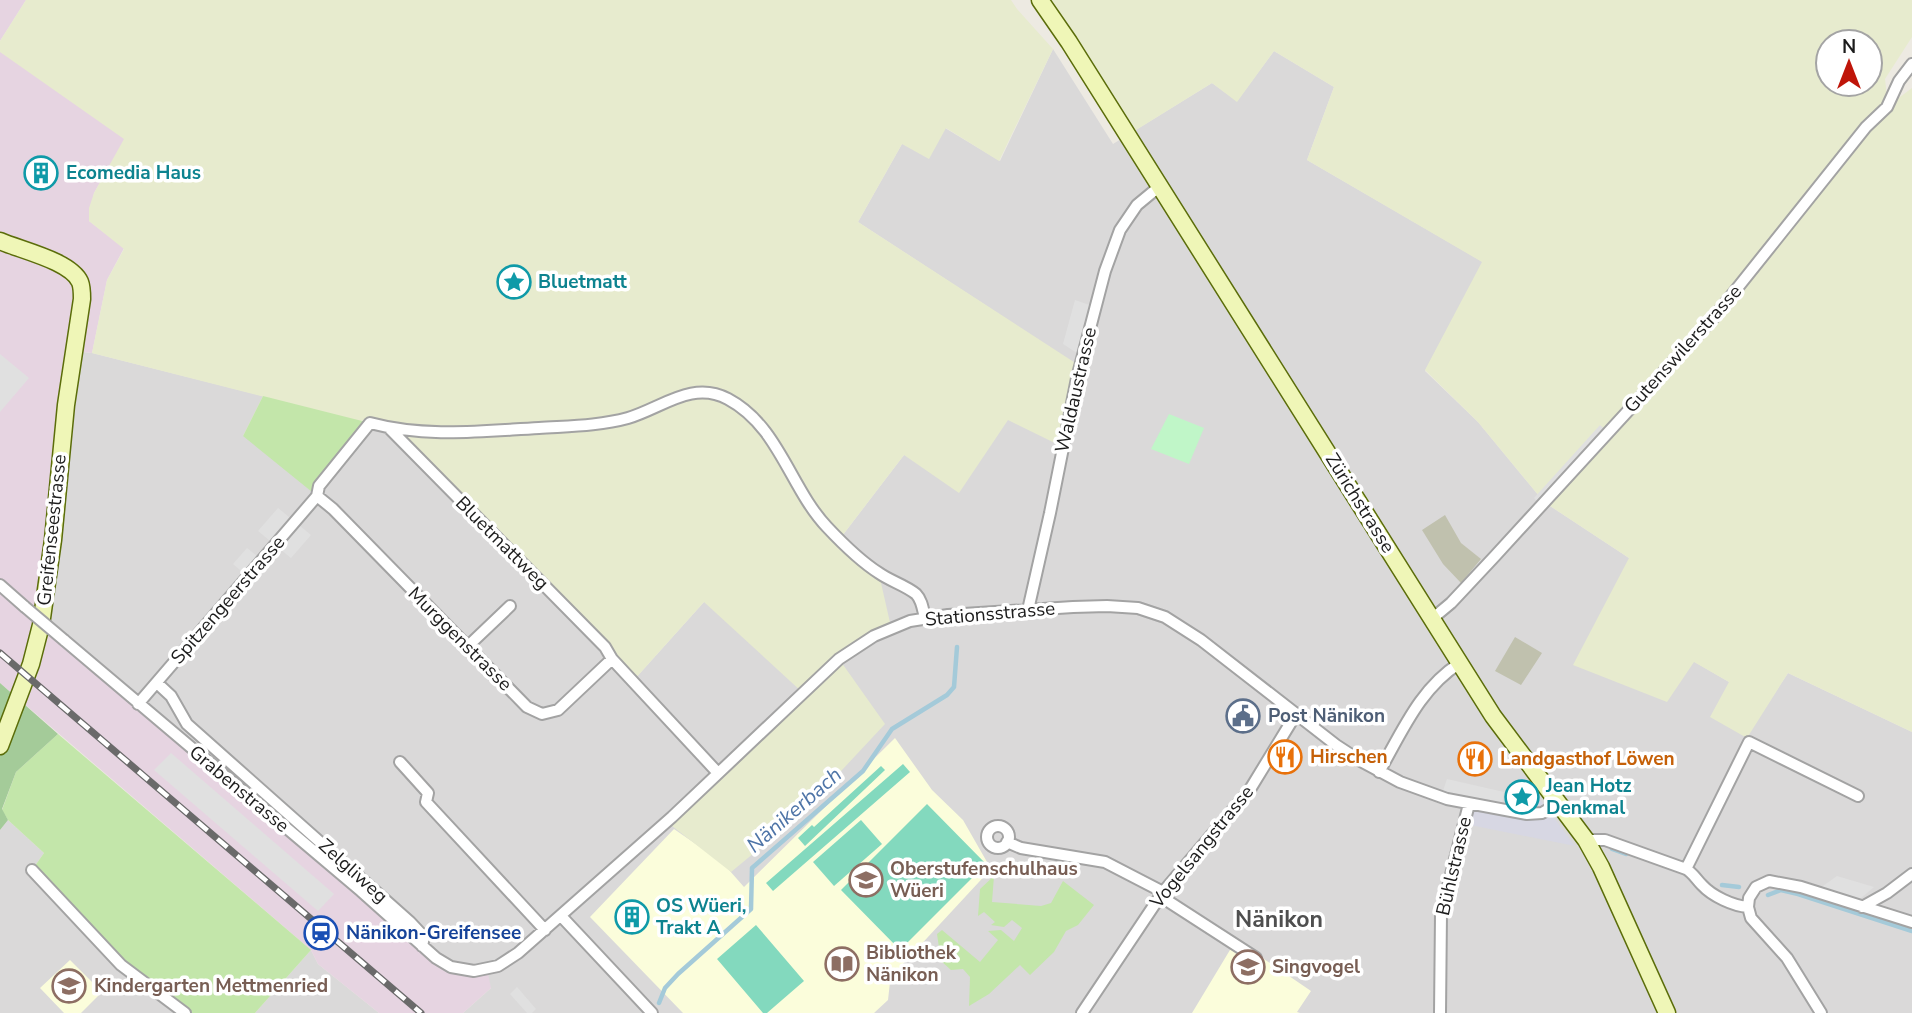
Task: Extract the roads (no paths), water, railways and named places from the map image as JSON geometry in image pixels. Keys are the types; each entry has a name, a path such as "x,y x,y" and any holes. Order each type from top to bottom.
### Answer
{"main road":[{"name":"Zürichstrasse","path":"1040,0 1069,41 1493,716 1586,841 1601,867 1667,1013"},
{"name":"Greifenseestrasse","path":"0,242 57,263 70,271 81,283 81,308 66,405 53,540 41,625 31,664 0,746"}],"street":[{"name":"Gutenswilerstrasse","path":"1433,618 1451,603 1495,556 1715,316 1866,127 1887,107 1899,81 1912,64"},
{"name":"Waldaustrasse","path":"1028,610 1051,513 1077,378 1105,271 1121,230 1137,205 1160,186"},
{"path":"390,429 435,434 600,424 632,417 695,391 728,399 744,410 766,432 822,523 879,574 915,594 921,600 925,618"},
{"name":"Spitzengeerstrasse","path":"138,704 317,496 319,486 370,424 390,429"},
{"name":"Bluetmattweg","path":"390,429 605,648 612,659 718,773"},
{"name":"Murggenstrasse","path":"317,496 333,509 527,707 542,714 558,710 612,659"},
{"name":"Grabenstrasse","path":"0,585 422,946 451,967 474,971 487,969"},
{"path":"467,647 510,606"},
{"name":"Stationsstrasse","path":"487,969 508,960 561,916 839,659 891,627 925,618 1107,606 1151,612 1201,639 1336,745 1380,772 1419,790 1469,804 1535,814 1549,811 1559,803"},
{"path":"1380,772 1421,699 1438,680 1460,663"},
{"name":"Zelgliweg","path":"156,683 171,695 187,724 410,922 424,937 422,946"},
{"name":"Vogelsangstrasse","path":"1082,1013 1162,894 1249,791 1296,714"},
{"path":"1686,869 1749,742 1858,796"},
{"path":"400,762 428,793 426,802 545,930"},
{"name":"Bühlstrasse","path":"1440,1013 1441,914 1469,804"},
{"path":"1586,841 1605,840 1686,869 1693,873 1703,887 1735,906 1748,907"},
{"path":"1007,842 1021,848 1105,862 1130,873 1256,958"},
{"path":"32,870 121,965 185,1013"},
{"path":"1862,906 1887,893 1912,874"},
{"path":"1821,1013 1787,958 1751,918 1749,898 1756,887 1769,881 1801,887 1912,922"},
{"path":"561,916 652,1013"}],"waterway":[{"name":"Nänikerbach","path":"659,1003 665,988 678,974 751,909 752,868 863,771 892,729 947,695 954,687 957,647"},
{"name":"Nänikerbach","path":"1612,849 1626,854"},
{"name":"Nänikerbach","path":"1722,885 1739,887"},
{"name":"Nänikerbach","path":"1768,895 1781,890 1798,894 1912,931"}],"railway":[{"path":"0,653 421,1013"}],"place":[{"name":"Ecomedia Haus","path":"41,173"},
{"name":"Bluetmatt","path":"514,282"},
{"name":"Post Nänikon","path":"1243,716"},
{"name":"Hirschen","path":"1285,757"},
{"name":"Landgasthof Löwen","path":"1475,759"},
{"name":"Jean Hotz Denkmal","path":"1522,797"},
{"name":"Oberstufenschulhaus Wüeri","path":"866,880"},
{"name":"OS Wüeri, Trakt A","path":"632,917"},
{"name":"Nänikon-Greifensee","path":"321,933"},
{"name":"Bibliothek Nänikon","path":"842,964"},
{"name":"Singvogel","path":"1248,967"},
{"name":"Kindergarten Mettmenried","path":"69,986"}],"district":[{"name":"Nänikon","path":"1279,919"}]}
